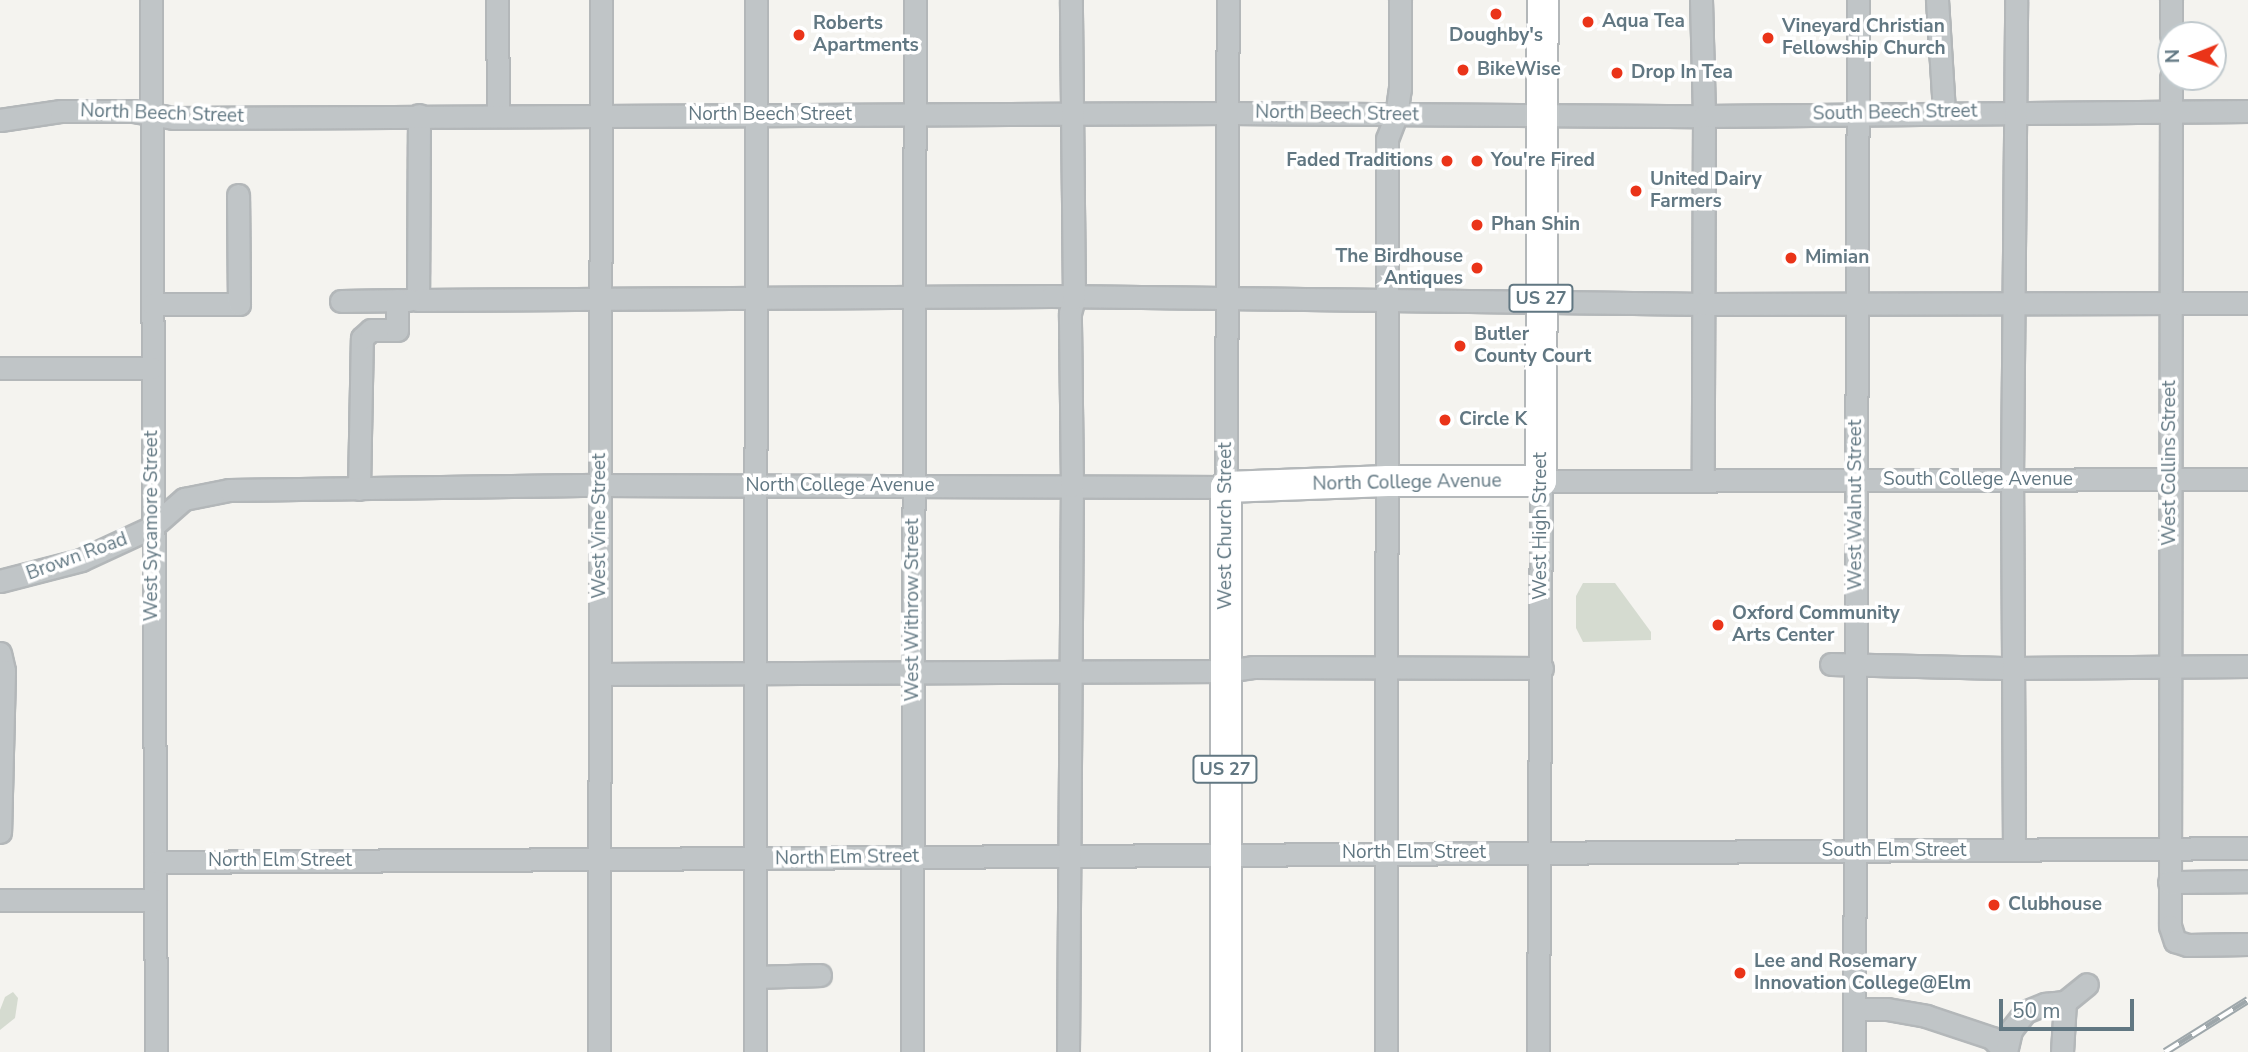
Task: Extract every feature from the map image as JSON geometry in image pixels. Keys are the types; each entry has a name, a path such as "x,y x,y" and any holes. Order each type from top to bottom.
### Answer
{"highway":[{"name":"West High Street","path":"1541,481 1543,0"},
{"name":"North College Avenue","path":"1226,486 1388,481 1541,481"},
{"name":"West Church Street","path":"1226,486 1226,1052"}],"street":[{"name":"West Sycamore Street","path":"151,0 156,1052"},
{"path":"497,0 498,115"},
{"name":"West Vine Street","path":"599,1052 601,0"},
{"path":"755,1052 755,486 758,300 756,0"},
{"name":"West Withrow Street","path":"912,1052 915,0"},
{"path":"1068,1052 1072,486 1070,313 1074,298 1072,0"},
{"name":"West Church Street","path":"1226,486 1228,0"},
{"path":"1386,1052 1387,139 1396,116 1400,89 1400,0"},
{"path":"1701,0 1704,116 1703,480"},
{"name":"West Walnut Street","path":"1854,1052 1858,0"},
{"path":"1937,0 1944,112"},
{"path":"2014,850 2012,480 2016,0"},
{"path":"2171,0 2171,21"},
{"name":"West Collins Street","path":"2171,91 2169,926 2175,941 2187,946 2248,944"},
{"name":"North Beech Street","path":"0,120 61,111 152,114 174,118 1228,113 1542,115"},
{"name":"South Beech Street","path":"1542,115 2248,111"},
{"path":"359,489 362,338 371,330 397,330 408,300 419,115"},
{"path":"152,304 239,304 238,195"},
{"path":"341,301 1227,297 1703,304 2013,301 2248,303"},
{"path":"0,368 152,368"},
{"name":"South College Avenue","path":"1541,481 2248,479"},
{"name":"West High Street","path":"1538,1052 1541,481"},
{"name":"North College Avenue","path":"152,527 184,499 203,492 600,485 1226,486"},
{"name":"Brown Road","path":"0,582 81,560 152,527"},
{"path":"1831,664 1855,667 2014,668 2248,666"},
{"path":"0,832 1,665"},
{"path":"600,674 1226,671 1253,667 1542,668"},
{"path":"2169,882 2244,881 2244,848"},
{"name":"South Elm Street","path":"1539,853 2244,848"},
{"name":"North Elm Street","path":"155,862 1539,853"},
{"path":"0,900 155,900"},
{"path":"756,976 820,975"},
{"path":"2006,1052 2011,1030 2025,1012 2045,1004 2065,1002 2087,984"},
{"path":"2062,1052 2065,1002"},
{"path":"1854,1009 1887,1009 1926,1016 1992,1038 2006,1052"}],"shaded area":[{"path":"1583,583 1615,583 1651,632 1651,640 1583,642 1576,628 1576,596"},
{"path":"13,992 18,998 15,1018 0,1030 0,1010 5,997"}],"railway":[{"path":"2165,1052 2248,1000"}],"place":[{"name":"Doughby's","path":"1496,14"},
{"name":"Aqua Tea","path":"1588,22"},
{"name":"Roberts Apartments","path":"799,35"},
{"name":"Vineyard Christian Fellowship Church","path":"1768,38"},
{"name":"BikeWise","path":"1463,70"},
{"name":"Drop In Tea","path":"1617,73"},
{"name":"Faded Traditions","path":"1447,161"},
{"name":"You're Fired","path":"1477,161"},
{"name":"United Dairy Farmers","path":"1636,191"},
{"name":"Phan Shin","path":"1477,225"},
{"name":"Mimian","path":"1791,258"},
{"name":"The Birdhouse Antiques","path":"1477,268"},
{"name":"Butler County Court","path":"1460,346"},
{"name":"Circle K","path":"1445,420"},
{"name":"Oxford Community Arts Center","path":"1718,625"},
{"name":"Clubhouse","path":"1994,905"},
{"name":"Lee and Rosemary Innovation College@Elm","path":"1740,973"}]}
